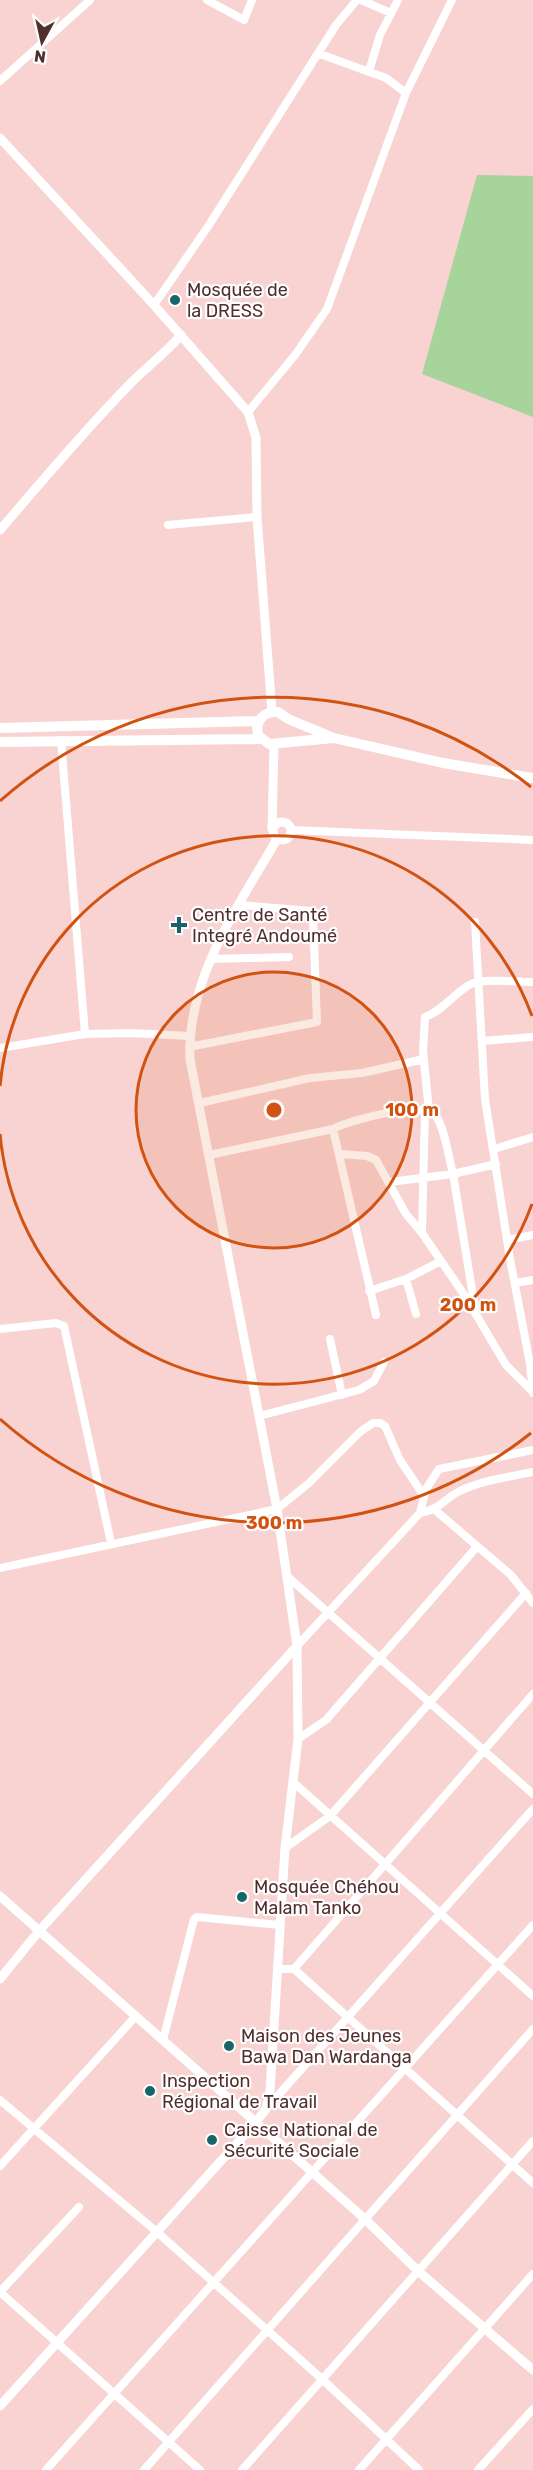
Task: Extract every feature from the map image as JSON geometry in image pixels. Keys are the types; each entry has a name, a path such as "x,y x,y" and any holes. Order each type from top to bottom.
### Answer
{"main road":[{"path":"261,739 257,730 258,721 262,716 278,712 288,719 334,738 443,763 533,778"},
{"path":"279,743 290,731 288,719"},
{"path":"0,728 258,721"},
{"path":"0,742 261,739 279,743 334,738"}],"street":[{"path":"0,81 90,0"},
{"path":"207,0 244,20 252,0"},
{"path":"154,305 209,225 320,54 336,25 357,0"},
{"path":"362,0 391,13"},
{"path":"369,71 380,35 398,0"},
{"path":"248,412 296,355 327,309 406,93 452,0"},
{"path":"320,54 386,78 406,93"},
{"path":"0,138 154,305 248,412 255,438 257,517 272,712"},
{"path":"0,530 89,427 129,384 169,349 181,335"},
{"path":"168,525 257,517"},
{"path":"61,740 85,1034"},
{"path":"278,839 273,835 272,797 279,743"},
{"path":"266,2109 270,2091 285,1848 298,1738 297,1646 277,1509 209,1155 189,1047 189,1036 199,990 211,959 278,839 288,837 288,826 272,797"},
{"path":"273,829 276,824 533,840"},
{"path":"189,1047 317,1022 313,918 310,911 240,905"},
{"path":"475,922 485,1099 533,1393"},
{"path":"211,959 289,957"},
{"path":"422,1233 427,1111 424,1059 425,1017 445,1006 466,987 478,981 533,982"},
{"path":"0,1048 85,1034 132,1033 189,1036"},
{"path":"482,1041 533,1037"},
{"path":"200,1103 310,1078 362,1073 424,1059"},
{"path":"209,1155 333,1129 352,1121 401,1111 427,1111 439,1122 453,1174 476,1313"},
{"path":"333,1129 376,1316"},
{"path":"494,1149 533,1137"},
{"path":"340,1154 374,1158 390,1182 406,1214 422,1233 476,1313 506,1365 533,1393"},
{"path":"390,1182 453,1174 496,1164"},
{"path":"507,1240 533,1235"},
{"path":"369,1291 406,1279 441,1261"},
{"path":"406,1279 416,1314"},
{"path":"515,1283 533,1280"},
{"path":"0,1329 56,1323 64,1326 111,1544"},
{"path":"330,1339 342,1395"},
{"path":"259,1416 342,1395 374,1382 384,1362"},
{"path":"0,1568 277,1509 309,1483 360,1432 373,1424 380,1423 385,1426 400,1460 424,1496"},
{"path":"0,1979 39,1931 420,1513 424,1496 439,1469 533,1450"},
{"path":"420,1513 435,1510 453,1495 477,1484 533,1472"},
{"path":"285,1848 330,1816 430,1702 530,1597 511,1575 435,1510"},
{"path":"298,1738 326,1720 475,1549 475,1545"},
{"path":"288,1577 533,1794"},
{"path":"294,1969 533,1694"},
{"path":"293,1782 533,1996"},
{"path":"0,2406 256,2122 533,1809"},
{"path":"0,1896 366,2219 418,2271 533,2370"},
{"path":"163,2040 194,1919 197,1917 280,1924"},
{"path":"46,2470 533,1925"},
{"path":"277,1969 294,1969 533,2183"},
{"path":"0,2166 136,2016"},
{"path":"144,2470 533,2029"},
{"path":"0,2100 157,2232 322,2379 419,2470"},
{"path":"242,2470 533,2141"},
{"path":"79,2207 0,2292 201,2470"},
{"path":"359,2470 533,2274"},
{"path":"478,2470 533,2409"}],"green space":[{"path":"477,175 533,176 533,417 422,374"}],"place":[{"name":"Mosquée de la DRESS","path":"175,300"},
{"name":"Centre de Santé Integré Andoumé","path":"179,925"},
{"name":"Mosquée Chéhou Malam Tanko","path":"242,1897"},
{"name":"Maison des Jeunes Bawa Dan Wardanga","path":"229,2046"},
{"name":"Inspection Régional de Travail","path":"150,2091"},
{"name":"Caisse National de Sécurité Sociale","path":"212,2140"}]}
